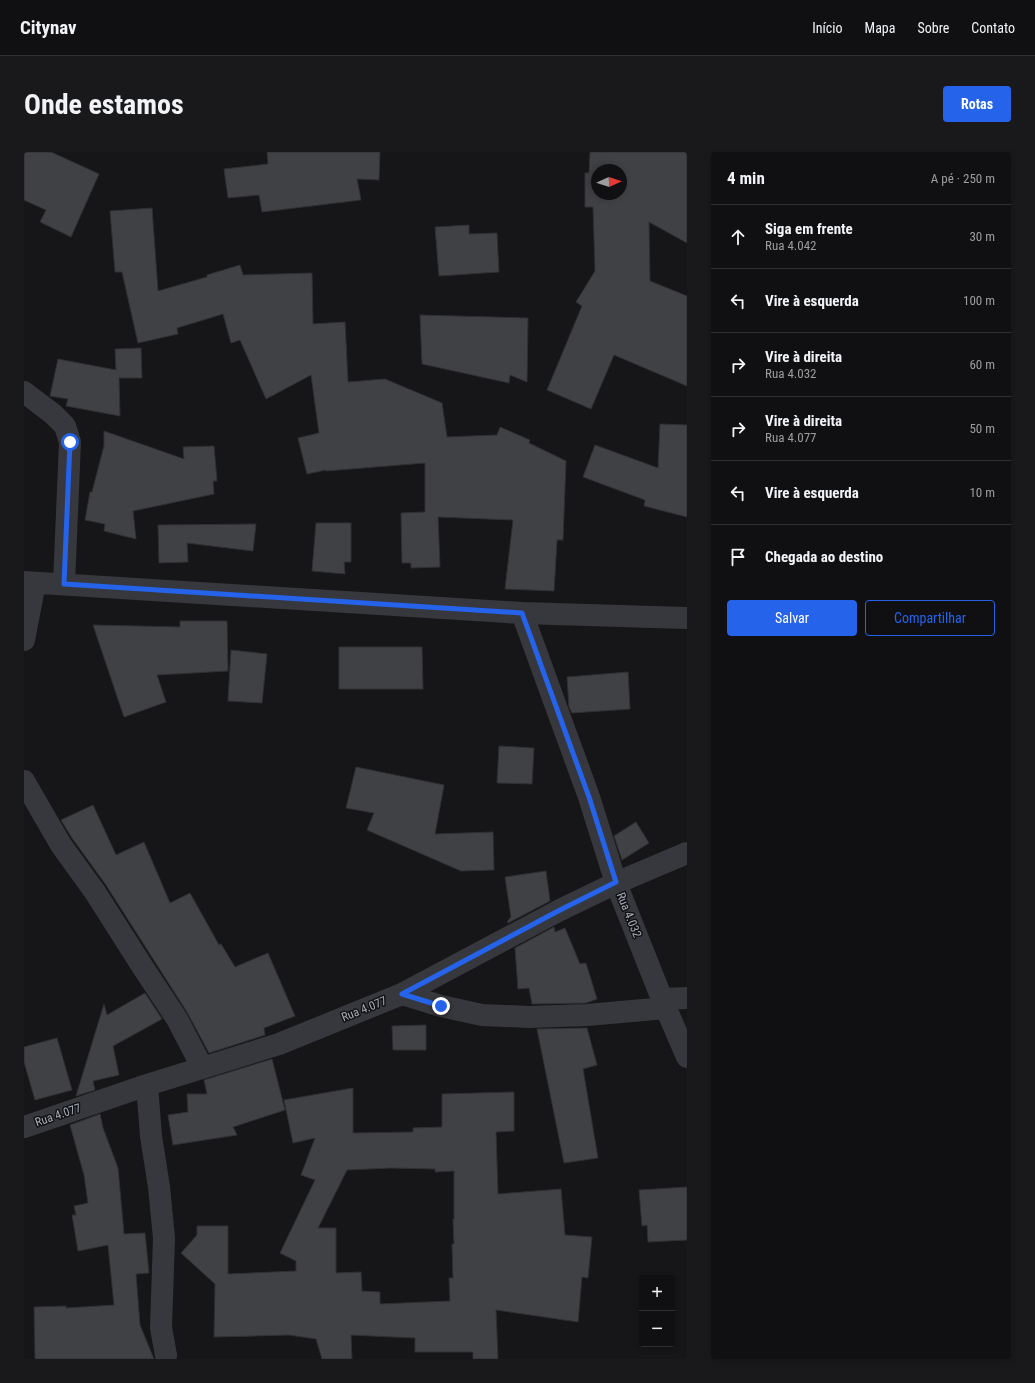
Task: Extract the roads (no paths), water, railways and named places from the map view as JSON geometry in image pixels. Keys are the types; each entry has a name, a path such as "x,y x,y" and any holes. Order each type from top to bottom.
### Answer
{"street":[{"path":"24,392 66,426 70,442 64,584"},
{"path":"24,640 29,582 522,613 687,618"},
{"name":"Rua 4.032","path":"522,613 589,797 616,882 687,1057"},
{"path":"24,781 61,845 95,892 177,1019 202,1067"},
{"name":"Rua 4.077","path":"24,1126 202,1067 279,1044 402,994 616,882 687,853"},
{"path":"402,994 441,1006 482,1015 529,1017 572,1015 664,1003 687,998"},
{"path":"147,1085 151,1136 159,1187 164,1238 161,1328 166,1355"}]}
